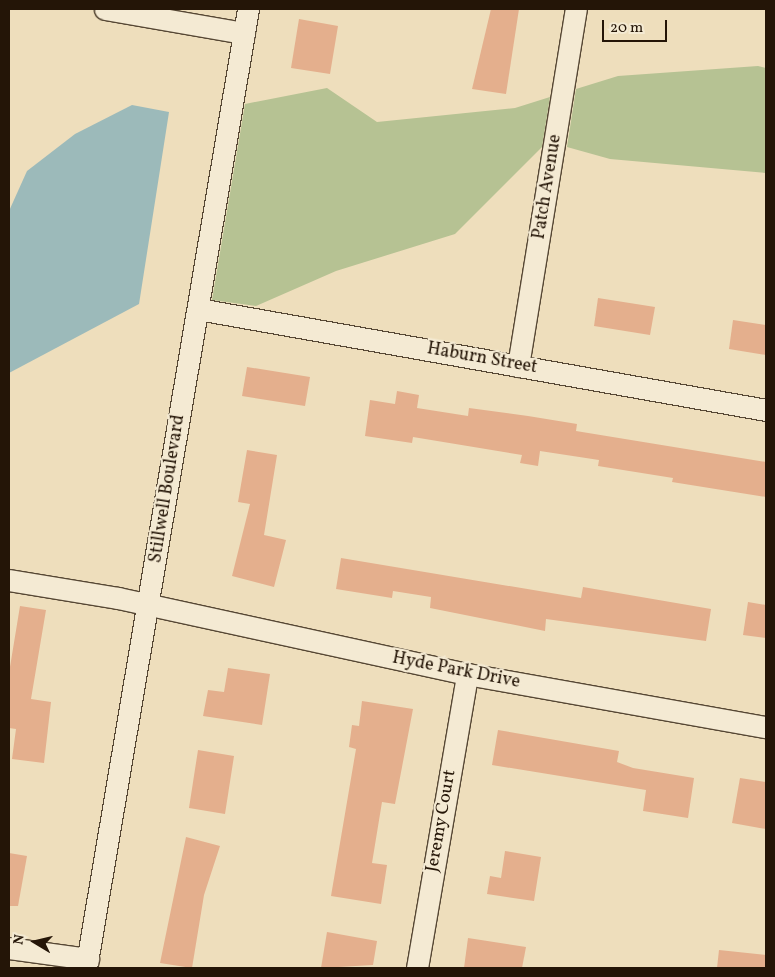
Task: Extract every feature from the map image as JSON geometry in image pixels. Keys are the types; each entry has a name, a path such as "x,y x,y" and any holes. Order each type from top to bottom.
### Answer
{"street":[{"path":"105,9 244,33"},
{"name":"Stillwell Boulevard","path":"87,963 248,9"},
{"name":"Patch Avenue","path":"518,366 576,9"},
{"name":"Haburn Street","path":"198,309 766,410"},
{"name":"Hyde Park Drive","path":"9,580 148,606 467,674 766,728"},
{"name":"Jeremy Court","path":"417,968 467,674"},
{"path":"9,948 87,963"}],"green space":[{"path":"758,66 766,68 766,173 610,159 567,147 576,89 618,76"},
{"path":"327,88 377,122 515,108 550,97 542,147 455,234 336,271 256,306 212,300 245,104"}],"water":[{"path":"132,105 169,112 139,304 9,373 9,211 27,171 75,134"}],"building":[{"path":"491,9 519,9 506,94 472,89"},
{"path":"299,19 338,26 330,74 291,68"},
{"path":"598,298 655,307 650,335 594,326"},
{"path":"733,320 766,325 766,355 729,349"},
{"path":"247,367 310,377 305,406 242,396"},
{"path":"397,391 419,395 417,408 468,416 469,408 528,416 577,424 576,431 766,462 766,497 672,482 673,478 598,466 599,460 540,451 538,466 520,463 522,455 413,437 412,443 365,436 370,400 395,404"},
{"path":"247,450 277,455 264,535 286,540 274,587 232,576 250,504 238,502"},
{"path":"341,558 581,598 583,587 711,609 706,641 546,619 545,631 430,608 431,597 393,591 392,598 336,589"},
{"path":"748,602 766,605 766,638 743,635"},
{"path":"20,606 46,610 31,699 51,702 44,763 12,759 16,729 9,728 9,673"},
{"path":"228,668 270,674 262,725 203,716 208,690 224,692"},
{"path":"362,701 413,709 395,804 382,802 372,863 387,865 381,904 331,896 356,749 349,747 352,725 359,726"},
{"path":"498,730 619,751 617,762 633,768 694,778 688,818 643,811 646,790 492,765"},
{"path":"198,750 234,756 225,814 189,808"},
{"path":"740,778 766,782 766,829 732,823"},
{"path":"186,837 220,846 204,895 192,968 160,963"},
{"path":"505,851 541,857 534,901 487,894 490,876 501,878"},
{"path":"9,853 27,856 18,906 9,906"},
{"path":"327,932 377,941 373,965 321,968"},
{"path":"468,938 526,947 522,968 464,968"},
{"path":"719,950 766,955 766,968 717,968"}]}
